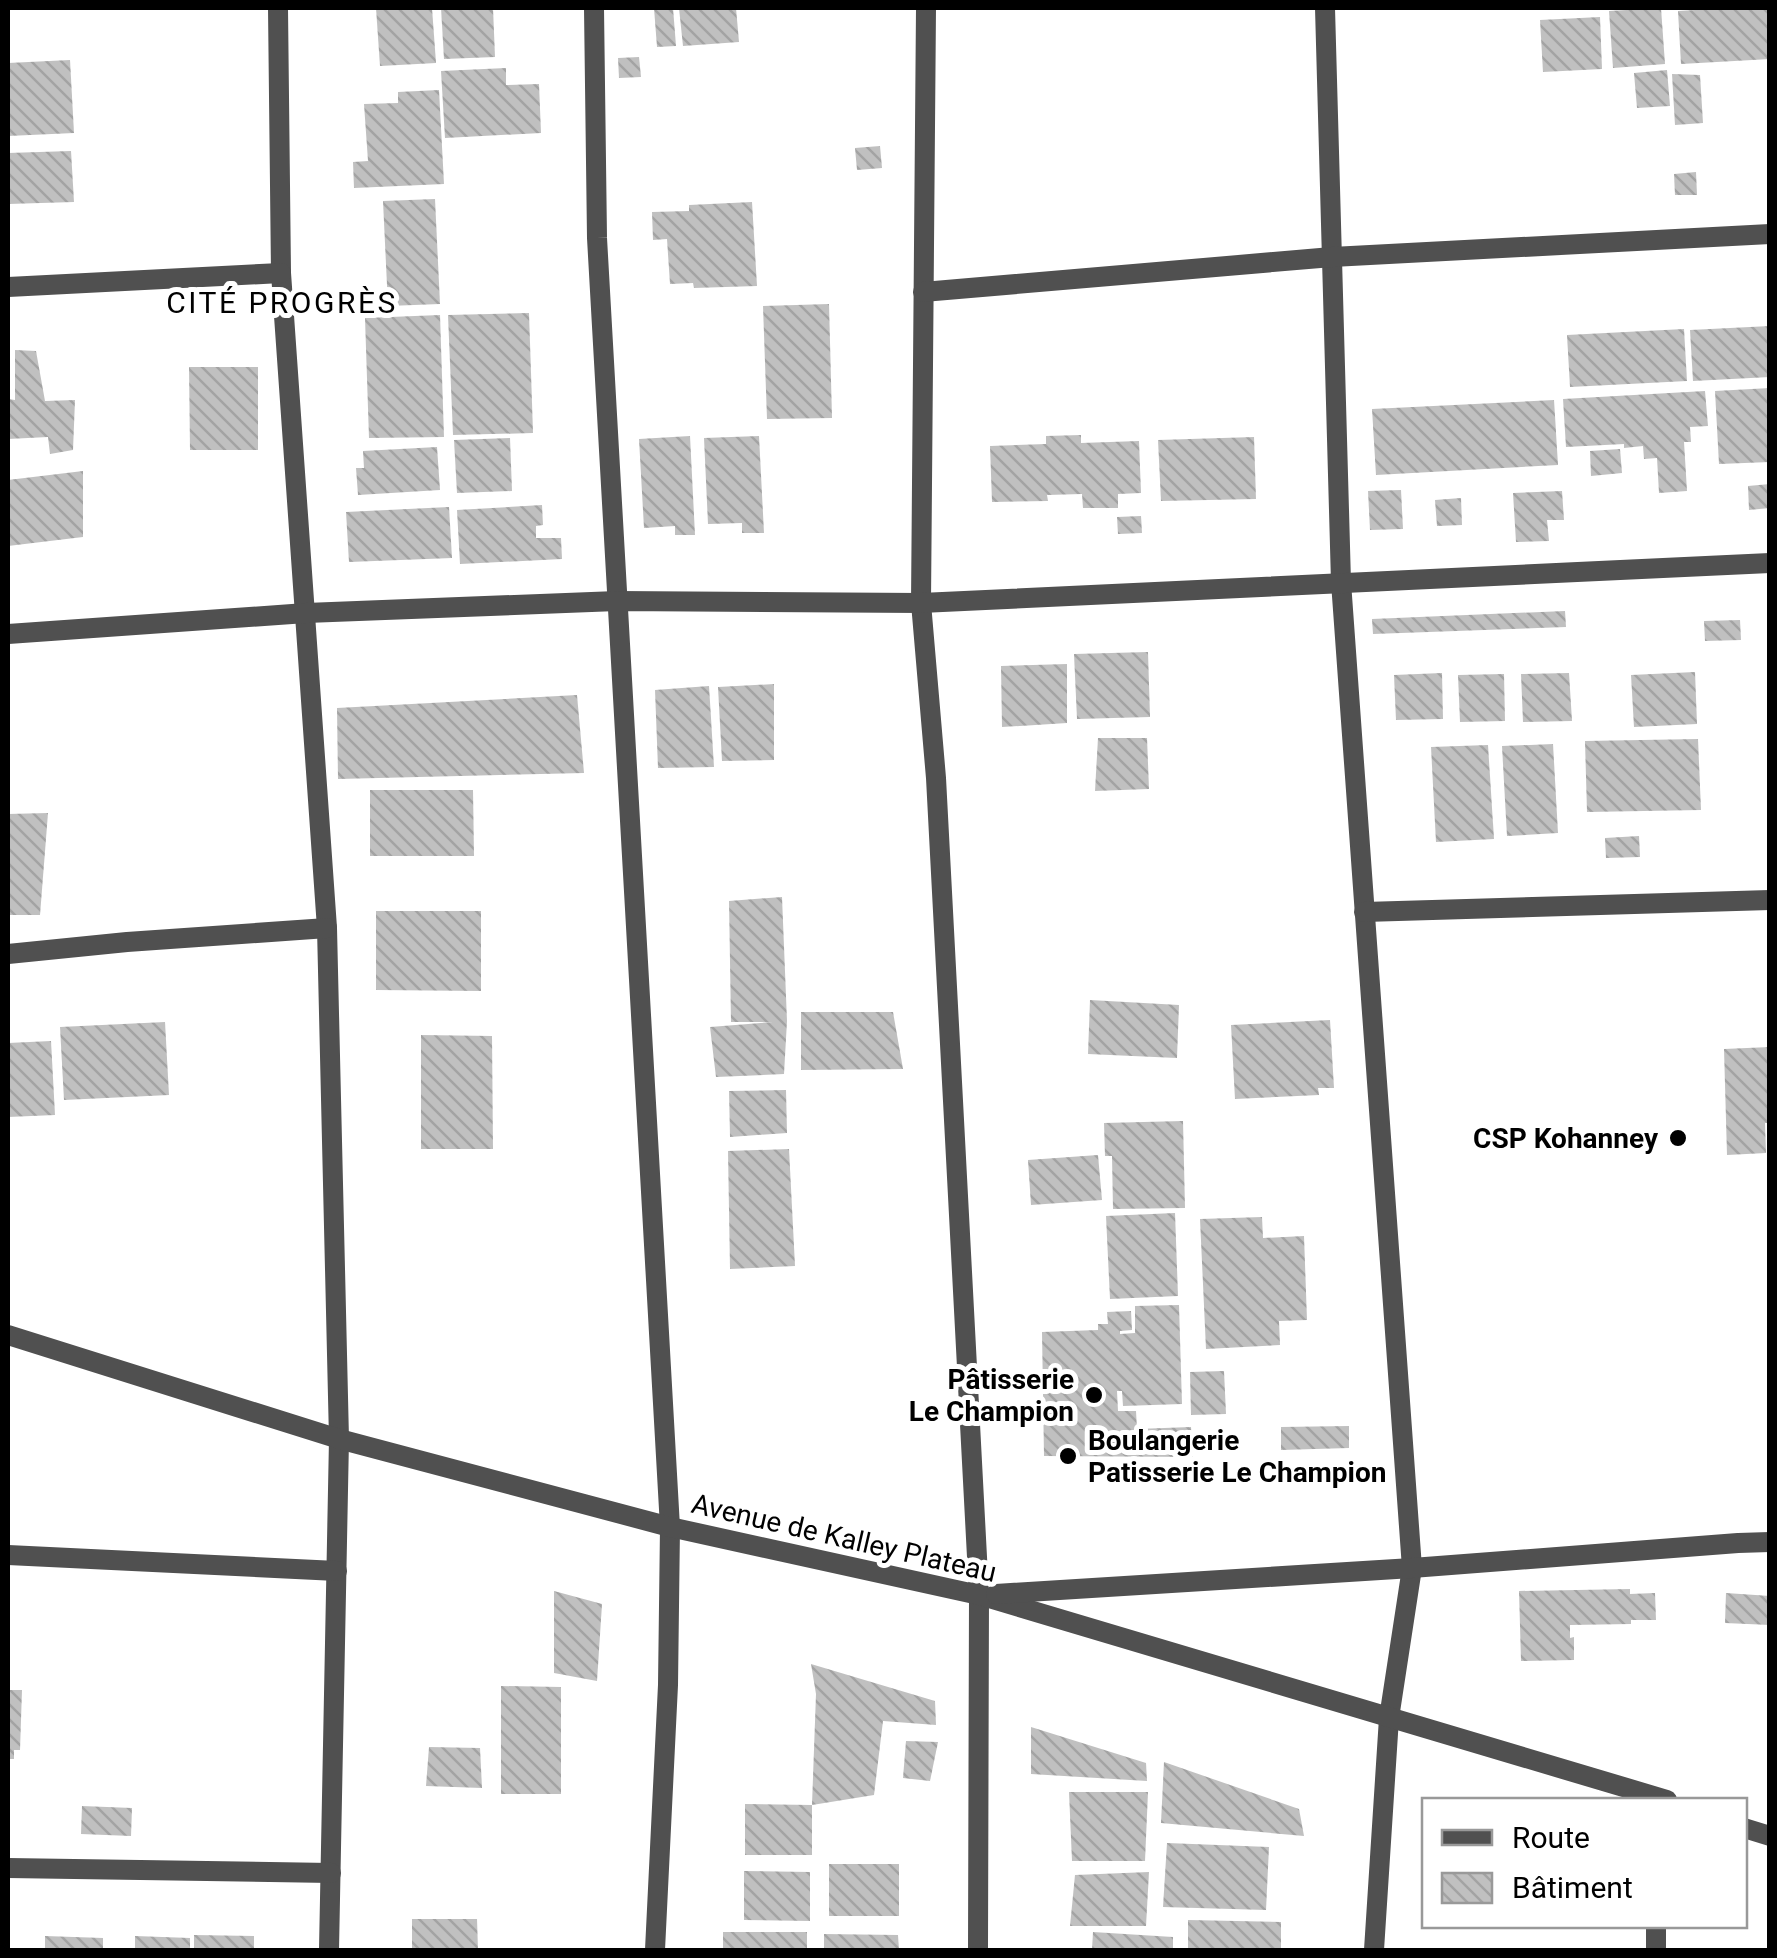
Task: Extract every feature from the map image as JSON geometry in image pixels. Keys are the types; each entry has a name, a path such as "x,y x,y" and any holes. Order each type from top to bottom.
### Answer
{"street":[{"path":"278,8 280,273 327,928 339,1439 329,1950"},
{"path":"594,8 596,238 670,1527 668,1684 655,1950"},
{"path":"926,8 921,602 936,778 979,1595 978,1950"},
{"path":"1325,8 1341,582 1412,1568 1388,1718 1374,1950"},
{"path":"923,292 1332,256 1770,234"},
{"path":"8,287 280,273"},
{"path":"8,634 306,613 617,602 921,602 1770,563"},
{"path":"1364,912 1770,900"},
{"path":"8,954 327,928"},
{"name":"Avenue de Kalley Plateau","path":"8,1335 339,1439 670,1527 979,1595 1657,1798"},
{"path":"979,1595 1770,1542"},
{"path":"8,1555 336,1570"},
{"path":"8,1868 331,1873"}],"building":[{"path":"376,8 432,8 436,63 380,66"},
{"path":"441,8 493,8 495,57 444,59"},
{"path":"654,8 673,8 676,46 657,47"},
{"path":"679,8 736,8 739,42 683,46"},
{"path":"1661,8 1665,64 1613,68 1609,11"},
{"path":"1770,8 1770,59 1681,64 1678,11"},
{"path":"1600,17 1602,69 1543,72 1540,20"},
{"path":"639,57 641,77 619,78 618,58"},
{"path":"70,60 74,133 8,136 8,63"},
{"path":"506,68 506,85 539,84 541,133 445,138 441,71"},
{"path":"1667,70 1670,106 1637,108 1634,73"},
{"path":"1672,74 1700,75 1703,123 1675,125"},
{"path":"439,90 444,184 354,188 353,162 368,161 364,104 398,103 398,92"},
{"path":"880,146 882,168 857,170 855,148"},
{"path":"71,151 74,202 8,204 8,153"},
{"path":"1696,172 1697,195 1675,195 1674,174"},
{"path":"435,199 440,304 388,306 383,201"},
{"path":"752,202 757,286 694,288 693,283 670,284 667,239 653,240 652,212 689,211 689,205"},
{"path":"829,304 832,418 767,419 763,306"},
{"path":"529,313 533,433 453,435 448,315"},
{"path":"440,315 444,437 369,438 365,318"},
{"path":"1770,326 1770,377 1693,381 1690,330"},
{"path":"1684,329 1687,381 1570,387 1567,335"},
{"path":"15,350 36,351 45,401 75,400 73,450 50,454 48,437 8,439 8,399 15,400"},
{"path":"189,367 258,367 258,450 190,450"},
{"path":"1770,388 1770,462 1719,464 1715,391"},
{"path":"1705,391 1708,426 1690,427 1691,442 1684,442 1687,491 1659,493 1657,458 1644,459 1643,446 1566,447 1563,399"},
{"path":"1554,400 1558,465 1376,475 1372,409"},
{"path":"1081,435 1081,443 1139,441 1141,493 1118,494 1118,508 1083,508 1082,494 1047,495 1048,501 992,502 990,446 1046,444 1046,436"},
{"path":"690,436 695,535 675,535 675,526 644,528 639,439"},
{"path":"759,436 764,533 742,533 742,523 708,524 704,438"},
{"path":"1254,437 1256,499 1161,501 1158,440"},
{"path":"510,438 512,491 457,493 454,440"},
{"path":"437,447 440,490 358,495 356,468 364,468 363,451"},
{"path":"1620,449 1622,473 1591,476 1590,451"},
{"path":"83,471 83,537 8,546 8,480"},
{"path":"1770,484 1770,508 1749,510 1748,486"},
{"path":"1401,490 1403,529 1370,530 1368,491"},
{"path":"1562,491 1564,520 1547,520 1549,541 1516,542 1513,493"},
{"path":"1461,498 1462,525 1437,526 1435,500"},
{"path":"542,505 543,525 536,526 536,538 561,538 562,559 460,564 457,510"},
{"path":"449,507 452,558 349,562 346,512"},
{"path":"1141,516 1142,533 1118,534 1117,517"},
{"path":"1565,611 1566,627 1373,634 1372,619"},
{"path":"1740,620 1741,640 1705,641 1704,621"},
{"path":"1148,652 1150,717 1077,719 1074,654"},
{"path":"1067,664 1067,723 1002,727 1001,666"},
{"path":"1695,672 1697,724 1634,727 1631,675"},
{"path":"1442,673 1443,719 1396,720 1394,675"},
{"path":"1569,673 1572,721 1523,722 1521,674"},
{"path":"1504,674 1505,721 1460,722 1458,675"},
{"path":"774,684 774,760 722,761 718,687"},
{"path":"709,686 714,767 658,768 655,690"},
{"path":"577,695 584,773 338,779 337,708"},
{"path":"1098,738 1147,738 1149,789 1095,791"},
{"path":"1698,739 1701,810 1587,812 1585,741"},
{"path":"1553,744 1558,833 1507,836 1502,746"},
{"path":"1488,745 1494,839 1436,842 1431,747"},
{"path":"370,790 473,790 474,856 370,856"},
{"path":"48,813 40,915 8,915 8,814"},
{"path":"1639,836 1640,857 1606,858 1605,838"},
{"path":"782,897 787,1021 784,1074 716,1077 710,1027 773,1022 731,1022 729,901"},
{"path":"376,911 481,911 481,991 376,990"},
{"path":"1090,1000 1179,1005 1177,1058 1088,1054"},
{"path":"801,1012 893,1012 903,1069 801,1070"},
{"path":"1330,1020 1334,1088 1318,1088 1319,1095 1235,1099 1231,1025"},
{"path":"165,1022 169,1095 64,1100 60,1027"},
{"path":"421,1035 492,1036 493,1149 421,1149"},
{"path":"51,1041 55,1115 8,1117 8,1043"},
{"path":"1770,1047 1766,1153 1727,1155 1724,1049"},
{"path":"786,1090 787,1133 730,1137 729,1091"},
{"path":"1183,1121 1185,1208 1113,1209 1112,1156 1105,1156 1104,1123"},
{"path":"789,1149 795,1266 730,1269 728,1151"},
{"path":"1098,1155 1102,1200 1031,1205 1028,1160"},
{"path":"1175,1213 1178,1296 1110,1299 1106,1216"},
{"path":"1262,1217 1263,1238 1304,1236 1307,1320 1279,1321 1280,1345 1206,1349 1200,1219"},
{"path":"1179,1305 1182,1404 1123,1406 1122,1391 1117,1391 1118,1411 1136,1411 1137,1429 1191,1427 1193,1457 1044,1456 1042,1332 1098,1330 1098,1324 1108,1324 1107,1312 1131,1311 1132,1330 1120,1334 1135,1333 1135,1306"},
{"path":"1224,1371 1226,1414 1191,1415 1190,1372"},
{"path":"1349,1426 1349,1448 1281,1450 1281,1427"},
{"path":"1630,1589 1630,1594 1655,1593 1656,1620 1570,1625 1574,1660 1521,1661 1519,1591"},
{"path":"554,1591 602,1604 597,1681 554,1673"},
{"path":"1726,1593 1770,1596 1770,1625 1725,1623"},
{"path":"811,1664 935,1701 936,1725 883,1721 874,1795 812,1805 816,1694"},
{"path":"501,1686 561,1687 561,1794 501,1794"},
{"path":"8,1690 22,1690 20,1750 14,1750 14,1759 8,1759"},
{"path":"1031,1727 1146,1763 1147,1781 1031,1774"},
{"path":"906,1741 938,1742 930,1781 903,1778"},
{"path":"429,1747 480,1748 482,1788 426,1786"},
{"path":"1164,1762 1299,1809 1304,1836 1161,1823"},
{"path":"1069,1792 1148,1792 1145,1861 1072,1861"},
{"path":"745,1804 812,1805 812,1855 745,1855"},
{"path":"82,1806 132,1808 131,1836 81,1834"},
{"path":"1167,1843 1269,1847 1266,1910 1163,1907"},
{"path":"829,1864 899,1864 899,1916 829,1916"},
{"path":"744,1871 810,1872 810,1921 744,1920"},
{"path":"1149,1872 1146,1926 1070,1926 1075,1875"},
{"path":"412,1919 477,1919 478,1950 412,1950"},
{"path":"1188,1920 1281,1922 1281,1950 1188,1950"},
{"path":"723,1932 807,1932 807,1950 723,1950"},
{"path":"1093,1932 1173,1937 1173,1950 1092,1950"},
{"path":"824,1934 898,1935 899,1950 824,1950"},
{"path":"194,1935 254,1936 254,1950 194,1950"},
{"path":"45,1936 103,1938 103,1950 45,1950"},
{"path":"135,1936 190,1938 190,1950 135,1950"}],"place":[{"name":"CSP Kohanney","path":"1678,1138"},
{"name":"Pâtisserie Le Champion","path":"1094,1395"},
{"name":"Boulangerie Patisserie Le Champion","path":"1068,1456"}],"district":[{"name":"CITÉ PROGRÈS","path":"282,302"}]}
